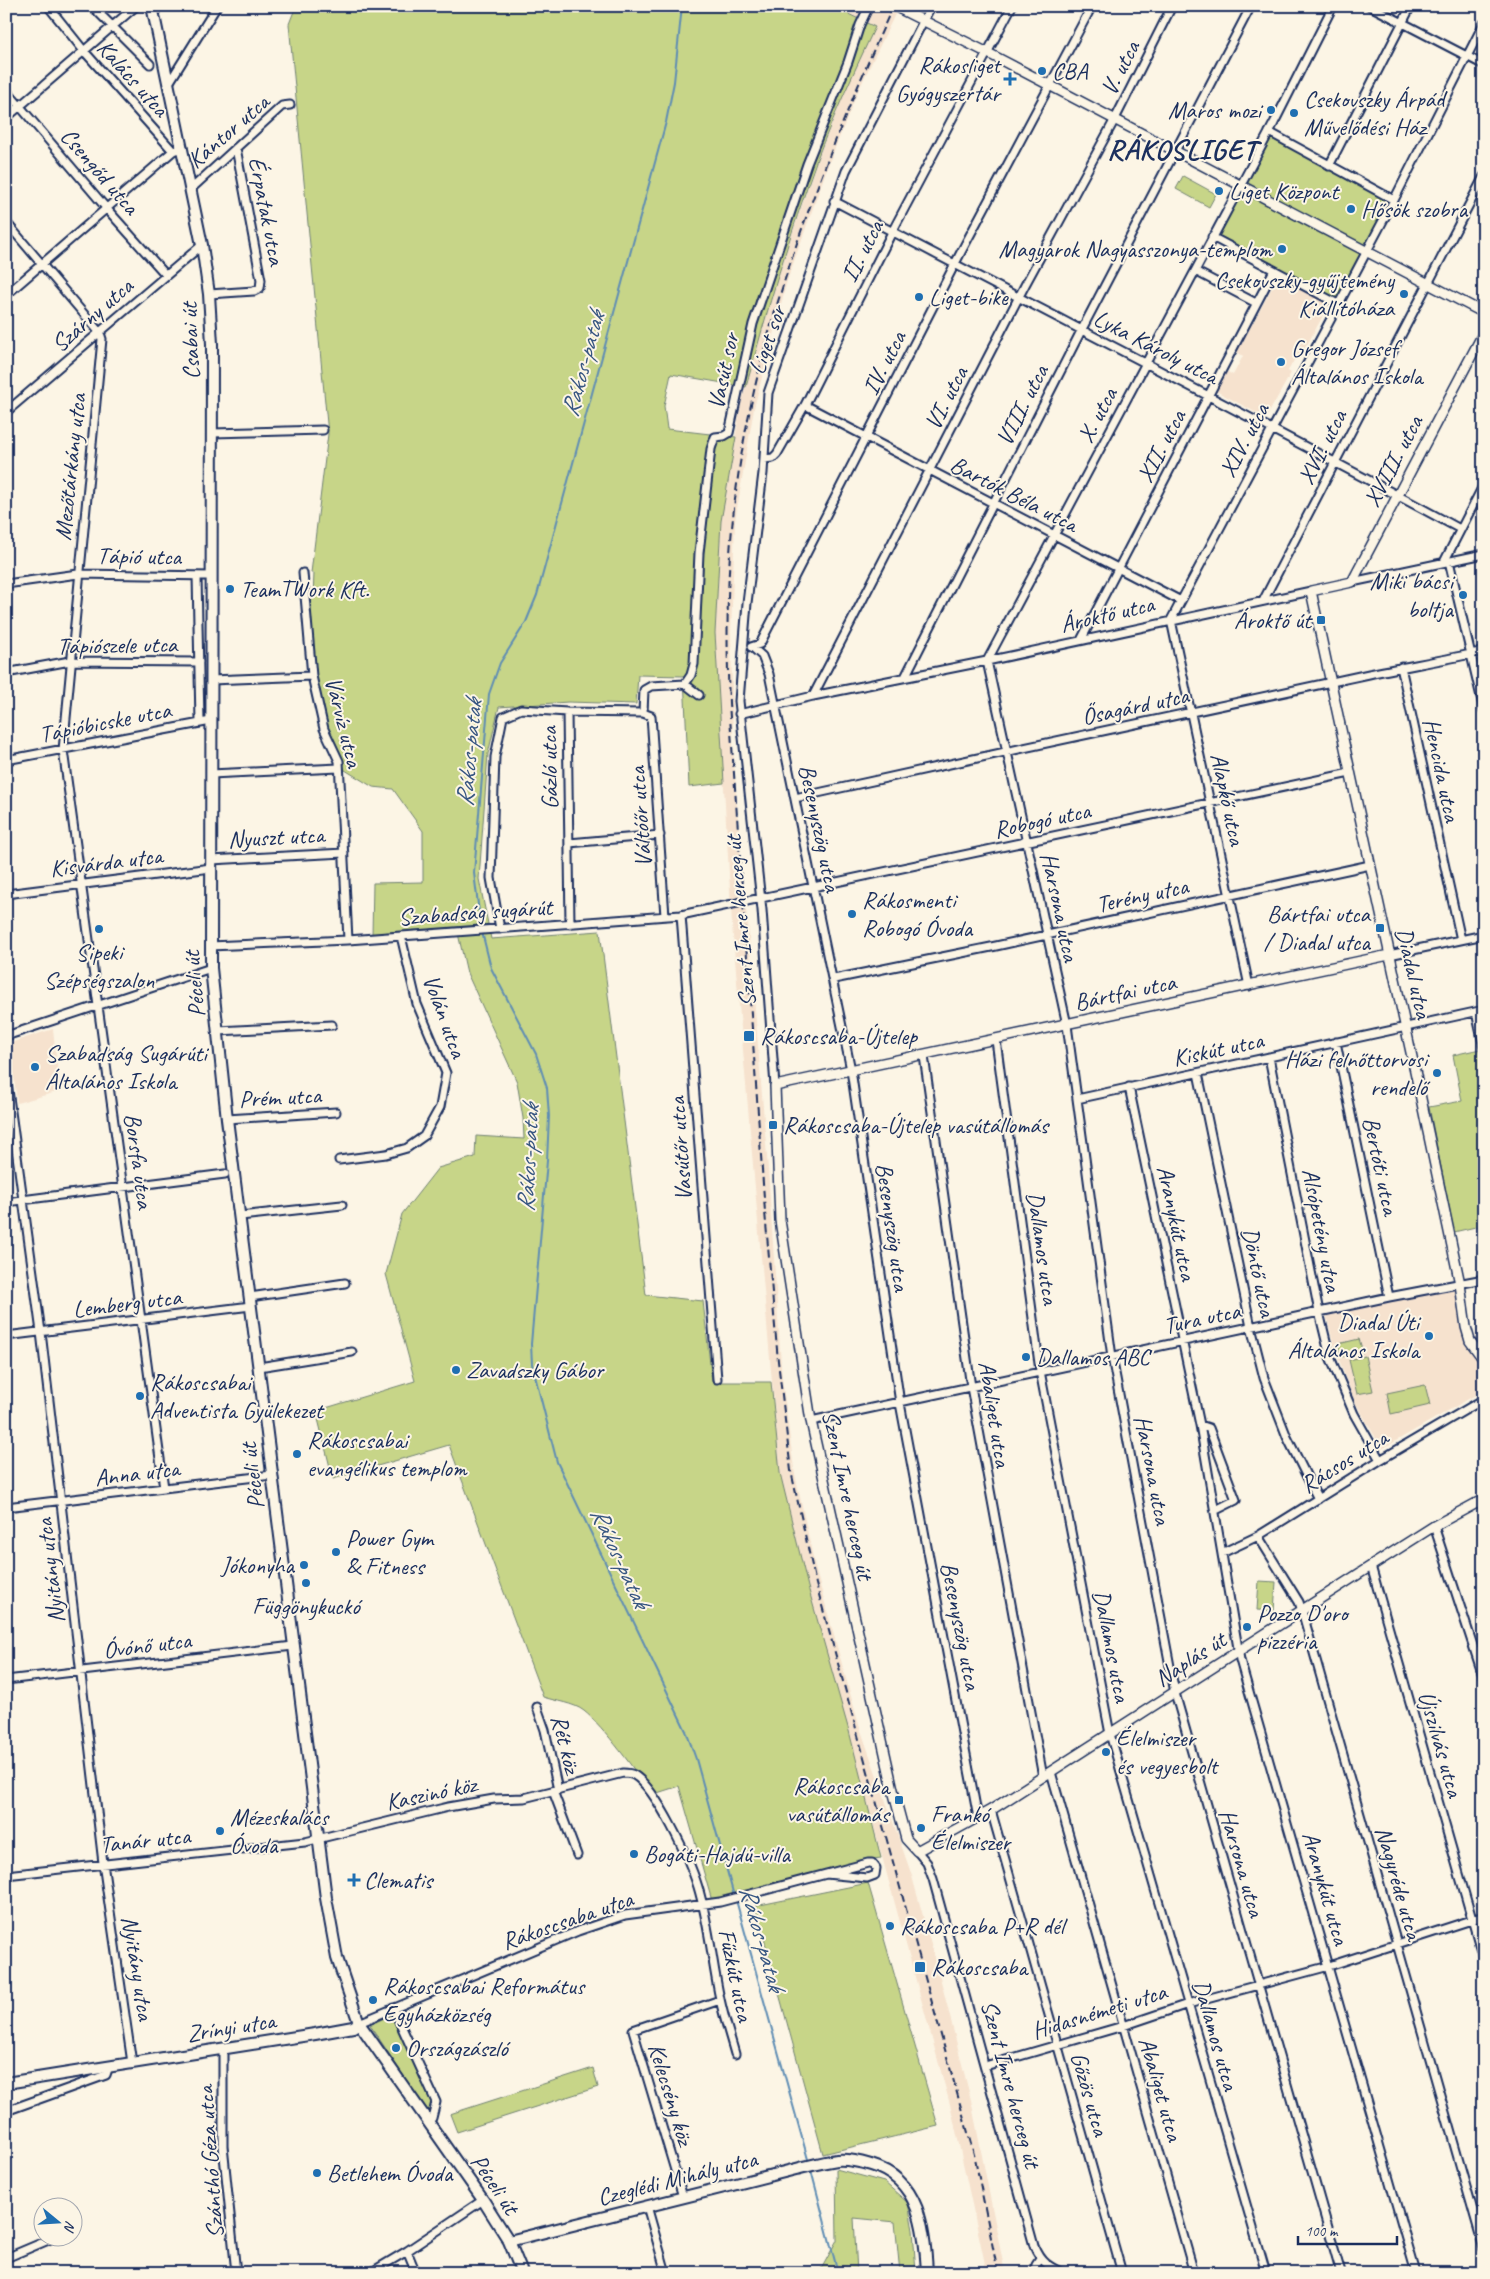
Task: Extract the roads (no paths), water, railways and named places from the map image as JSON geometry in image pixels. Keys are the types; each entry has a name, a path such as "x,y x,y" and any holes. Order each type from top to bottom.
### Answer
{"main road":[{"name":"Csabai út","path":"152,6 169,83 178,149 191,189 209,294 212,344 211,680"},
{"name":"Péceli út","path":"211,680 206,721 211,774 211,968 227,1118 293,1646 318,1840 337,1958 359,2023 483,2200 509,2241 522,2273"},
{"name":"Zrínyi utca","path":"6,2083 316,2034 353,2027 359,2023"},
{"name":"Czeglédi Mihály utca","path":"509,2241 799,2168 838,2160 855,2160 879,2167 892,2175 908,2192 921,2218 927,2273"}],"street":[{"name":"Kalács utca","path":"48,6 84,51 178,149"},
{"path":"92,6 150,64"},
{"path":"6,118 136,6"},
{"path":"169,83 216,6"},
{"name":"Vasút sor","path":"685,684 691,675 694,664 699,553 711,449 715,437 729,434 753,324 806,164 848,62 860,25 870,6"},
{"path":"894,6 1115,119 1484,313"},
{"name":"Liget sor","path":"740,714 739,701 745,646 747,603 764,459 768,393 846,171 931,6"},
{"name":"II. utca","path":"764,459 773,458 777,454 805,405 892,232 1012,6"},
{"name":"IV. utca","path":"753,648 760,644 955,265 1092,6"},
{"name":"V. utca","path":"1115,119 1172,6"},
{"name":"VIII. utca","path":"905,677 1081,331 1251,6"},
{"name":"X. utca","path":"987,661 1269,132 1333,6"},
{"path":"1370,6 1484,65"},
{"path":"1329,166 1412,6"},
{"name":"XIV. utca","path":"1171,620 1394,200 1484,23"},
{"name":"Csengőd utca","path":"6,90 166,275"},
{"name":"Kántor utca","path":"191,189 282,106 290,105"},
{"name":"VI. utca","path":"813,696 1018,298 1115,119"},
{"path":"1269,132 1394,200"},
{"name":"Érpatak utca","path":"209,294 254,291 260,288 262,280 236,148"},
{"path":"6,295 178,149"},
{"name":"XVI. utca","path":"1263,601 1484,176"},
{"name":"Lyka Károly utca","path":"834,201 1081,331 1146,362 1272,428 1460,529"},
{"path":"6,222 100,333"},
{"path":"1212,237 1338,304"},
{"name":"Szárny utca","path":"6,412 202,245"},
{"name":"XII. utca","path":"1081,640 1274,270"},
{"path":"1195,271 1256,303"},
{"name":"XVIII. utca","path":"1352,582 1484,332"},
{"name":"Mezőtárkány utca","path":"63,750 78,574 102,339 100,333"},
{"name":"Bartók Béla utca","path":"805,405 1181,602"},
{"path":"212,433 323,430"},
{"path":"1484,484 1460,529 1446,561 1472,654 1484,710"},
{"name":"Ároktő utca","path":"740,714 813,696 987,661 1484,554"},
{"name":"Várvíz utca","path":"303,573 312,676 324,730 339,762 348,940"},
{"name":"Tápió utca","path":"6,584 78,574 212,576"},
{"path":"197,576 199,662 206,721"},
{"name":"Diadal utca","path":"1311,591 1406,1027 1460,1284 1466,1327 1470,1340 1484,1360"},
{"name":"Alapkő utca","path":"1171,620 1249,986"},
{"path":"745,646 753,648"},
{"name":"Besenyszög utca","path":"753,648 762,656 769,674 834,979 851,1070 900,1403 978,1818"},
{"name":"Ősagárd utca","path":"795,798 1006,751 1102,733 1331,682 1484,651"},
{"name":"Tápiószele utca","path":"6,673 70,661 199,662"},
{"name":"Harsona utca","path":"987,661 1067,1025 1112,1357 1175,1693 1341,2273"},
{"name":"Hencida utca","path":"1401,667 1461,940"},
{"path":"211,680 312,676"},
{"path":"567,712 643,713 644,690 651,686 685,684 698,695"},
{"name":"Gázló utca","path":"497,929 491,878 495,757 503,717 521,709 567,712 570,924"},
{"name":"Váltóőr utca","path":"643,713 651,716 665,916"},
{"name":"Szent Imre herceg út","path":"740,714 761,898 775,1086 780,1220 810,1421 896,1803 906,1839 917,1851 933,1878 1034,2246 1040,2259"},
{"name":"Tápióbicske utca","path":"6,760 206,721"},
{"name":"Borsfa utca","path":"63,750 143,1319 164,1488"},
{"path":"211,774 339,768"},
{"name":"Robogó utca","path":"742,903 1350,773"},
{"path":"569,843 660,835"},
{"name":"Nyuszt utca","path":"211,864 344,853"},
{"name":"Kisvárda utca","path":"6,894 211,864"},
{"name":"Terény utca","path":"834,979 1370,865"},
{"name":"Szabadság sugárút","path":"210,946 348,940 570,924 681,915 742,903"},
{"name":"Vasútőr utca","path":"681,915 716,1379"},
{"name":"Bártfai utca","path":"775,1086 924,1056 1484,935"},
{"name":"Volán utca","path":"339,1160 386,1154 407,1148 424,1136 440,1107 446,1073 417,1004 401,936"},
{"path":"6,1036 211,968"},
{"path":"1480,1011 1484,1048"},
{"name":"Kiskút utca","path":"1077,1099 1480,1011"},
{"path":"218,1031 332,1025"},
{"name":"Dallamos utca","path":"996,1040 1040,1371 1110,1734 1266,2273"},
{"name":"Bertóti utca","path":"1336,1042 1389,1297"},
{"name":"Abaliget utca","path":"924,1056 971,1387 1047,1774 1123,2026 1194,2273"},
{"name":"Alsópetény utca","path":"1269,1057 1319,1312 1330,1356 1354,1414 1380,1460"},
{"name":"Döntő utca","path":"1198,1073 1251,1327 1264,1378 1287,1437 1318,1499"},
{"name":"Nyitány utca","path":"6,1075 41,1332 103,1863 132,2063"},
{"name":"Aranykút utca","path":"1129,1087 1200,1425 1216,1510 1238,1652 1416,2273"},
{"name":"Prém utca","path":"227,1118 336,1112"},
{"path":"6,1202 225,1174"},
{"path":"240,1216 342,1205"},
{"name":"Tura utca","path":"810,1421 1453,1283 1460,1284 1484,1279"},
{"name":"Lemberg utca","path":"6,1336 143,1319 251,1302 345,1283"},
{"path":"259,1367 352,1352"},
{"name":"Rácsos utca","path":"1222,1553 1258,1536 1380,1460 1484,1399"},
{"name":"Aranykút utca","path":"1200,1425 1209,1428 1236,1500 1216,1510"},
{"name":"Anna utca","path":"6,1507 272,1475"},
{"name":"Naplás út","path":"917,1851 991,1810 1434,1526 1484,1499"},
{"path":"1434,1526 1484,1679"},
{"name":"Nagyréde utca","path":"1258,1536 1299,1602 1302,1611 1484,2249"},
{"name":"Újszilvás utca","path":"1371,1566 1484,1961"},
{"name":"Óvónő utca","path":"6,1680 293,1646"},
{"name":"Rét köz","path":"537,1707 545,1730 556,1791"},
{"name":"Kaszinó köz","path":"318,1840 448,1808 494,1799 524,1798 623,1773 635,1776 662,1810 687,1858 702,1904"},
{"path":"556,1791 577,1855"},
{"name":"Gőzös utca","path":"991,1810 1122,2273"},
{"name":"Tanár utca","path":"6,1875 318,1840"},
{"name":"Rákoscsaba utca","path":"359,2023 578,1931 625,1915 745,1897 826,1874 868,1863 876,1868 875,1875 867,1878 826,1874"},
{"name":"Fűzkút utca","path":"702,1904 720,2000 735,2054"},
{"name":"Hidasnémeti utca","path":"985,2066 1123,2026 1188,2004 1329,1966 1484,1916"},
{"name":"Kelecsény köz","path":"683,2197 633,2030 720,2000"},
{"path":"393,2008 436,2102 432,2118 428,2122"},
{"name":"Szánthó Géza utca","path":"223,2049 223,2146 236,2273"},
{"path":"6,2111 106,2075 109,2066"},
{"path":"370,2273 407,2251 483,2200"},
{"path":"647,2206 666,2273"},
{"path":"6,2258 34,2246"},
{"path":"407,2251 416,2273"},
{"path":"1035,2273 1036,2265 1040,2259 1063,2273"}],"waterway":[{"name":"Rákos-patak","path":"481,928 474,873 489,694 500,663 526,622 537,595 666,122 674,82 682,6"},
{"name":"Rákos-patak","path":"482,932 491,968 536,1054 547,1088 549,1116 547,1161 531,1344 532,1364 557,1462 686,1731 696,1759 734,1896"},
{"name":"Rákos-patak","path":"736,1900 809,2163"},
{"name":"Rákos-patak","path":"811,2170 838,2273"}],"railway":[{"path":"893,6 843,121 820,180 778,300 761,361 747,423 737,484 731,539 728,593 729,703 765,1212 778,1361 791,1471 816,1584 975,2158 998,2273"}],"place":[{"name":"CBA","path":"1042,71"},
{"name":"Rákosliget Gyógyszertár","path":"1010,79"},
{"name":"Maros mozi","path":"1271,110"},
{"name":"Csekovszky Árpád Művelődési Ház","path":"1294,113"},
{"name":"Liget Központ","path":"1219,191"},
{"name":"Hősök szobra","path":"1351,209"},
{"name":"Magyarok Nagyasszonya-templom","path":"1282,249"},
{"name":"Csekovszky-gyűjtemény Kiállítóháza","path":"1404,294"},
{"name":"Liget-bike","path":"919,297"},
{"name":"Gregor József Általános Iskola","path":"1281,362"},
{"name":"TeamTWork Kft.","path":"230,589"},
{"name":"Miki bácsi boltja","path":"1463,595"},
{"name":"Ároktő út","path":"1321,620"},
{"name":"Rákosmenti Robogó Óvoda","path":"852,914"},
{"name":"Bártfai utca / Diadal utca","path":"1380,928"},
{"name":"Sipeki Szépségszalon","path":"99,929"},
{"name":"Rákoscsaba-Újtelep","path":"749,1036"},
{"name":"Szabadság Sugárúti Általános Iskola","path":"35,1067"},
{"name":"Házi felnőttorvosi rendelő","path":"1437,1073"},
{"name":"Rákoscsaba-Újtelep vasútállomás","path":"773,1125"},
{"name":"Diadal Úti Általános Iskola","path":"1429,1336"},
{"name":"Dallamos ABC","path":"1026,1357"},
{"name":"Zavadszky Gábor","path":"456,1370"},
{"name":"Rákoscsabai Adventista Gyülekezet","path":"140,1396"},
{"name":"Rákoscsabai evangélikus templom","path":"297,1454"},
{"name":"Power Gym & Fitness","path":"336,1552"},
{"name":"Jókonyha","path":"304,1565"},
{"name":"Függönykuckó","path":"306,1583"},
{"name":"Pozzo D'oro pizzéria","path":"1247,1627"},
{"name":"Élelmiszer és vegyesbolt","path":"1106,1752"},
{"name":"Rákoscsaba vasútállomás","path":"899,1800"},
{"name":"Frankó Élelmiszer","path":"921,1828"},
{"name":"Mézeskalács Óvoda","path":"220,1831"},
{"name":"Bogáti-Hajdú-villa","path":"634,1854"},
{"name":"Clematis","path":"354,1880"},
{"name":"Rákoscsaba P+R dél","path":"890,1926"},
{"name":"Rákoscsaba","path":"920,1967"},
{"name":"Rákoscsabai Református Egyházközség","path":"373,2000"},
{"name":"Országzászló","path":"396,2048"},
{"name":"Betlehem Óvoda","path":"317,2173"}],"district":[{"name":"RÁKOSLIGET","path":"1182,149"}]}
